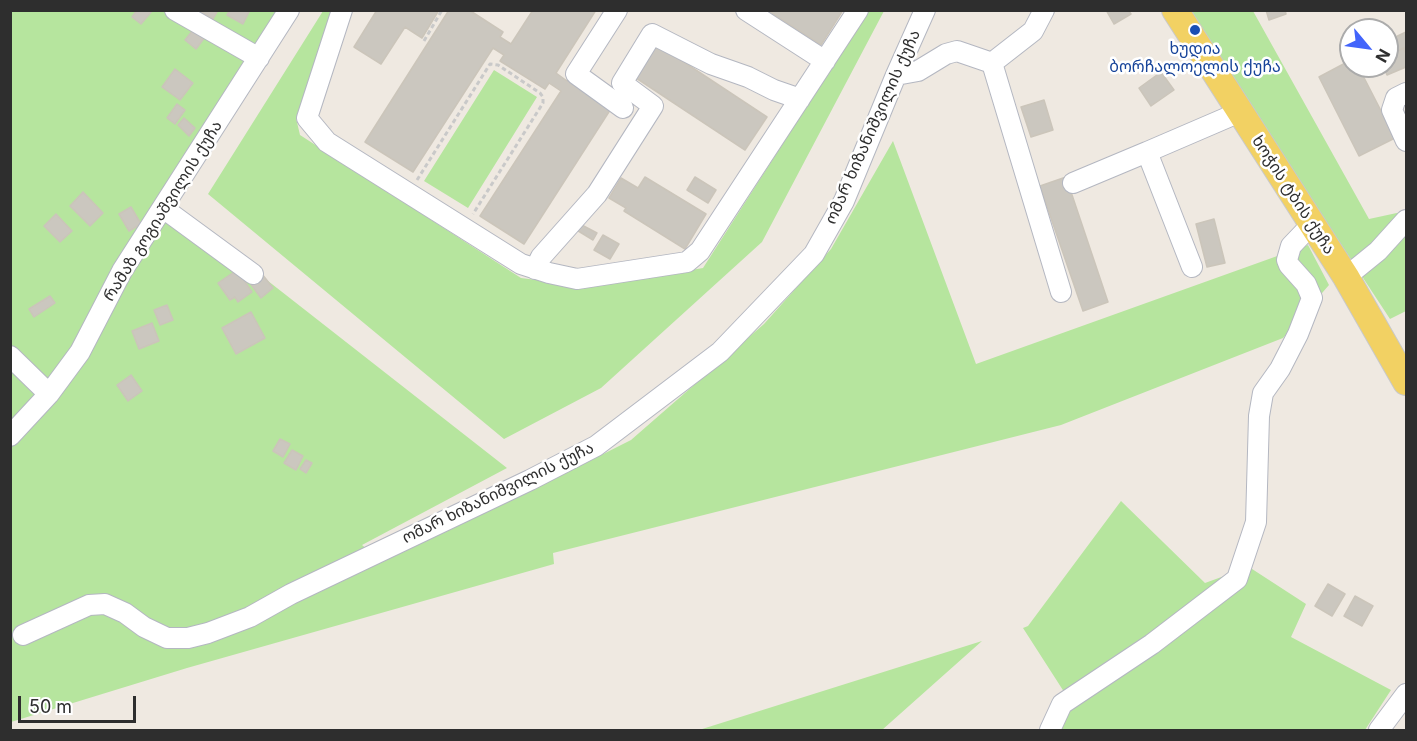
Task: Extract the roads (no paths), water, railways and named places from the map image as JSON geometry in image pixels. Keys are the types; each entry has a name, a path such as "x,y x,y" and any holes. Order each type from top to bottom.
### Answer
{"main road":[{"name":"ხოჭის ტბის ქუჩა","path":"1175,10 1346,277 1407,382"}],"street":[{"path":"175,10 259,58"},
{"name":"რამაზ გოგიაშვილის ქუჩა","path":"10,436 49,394 80,352 122,271 289,10"},
{"path":"342,10 307,118 327,141 521,264 577,279 687,262 700,251 858,10"},
{"path":"617,10 576,74 622,108"},
{"path":"746,10 825,61"},
{"name":"ომარ ხიზანიშვილის ქუჩა","path":"23,635 89,605 97,604 105,604 125,613 144,627 167,638 188,638 207,633 250,617 291,594 596,446 720,352 814,254 844,201 925,10"},
{"path":"992,63 1033,31 1044,10"},
{"path":"535,268 541,257 597,194 653,106 622,83 652,34 711,64 800,99"},
{"path":"896,75 918,71 946,54 957,51 992,63"},
{"path":"992,63 1061,292"},
{"path":"1407,93 1396,98 1392,110 1407,141"},
{"path":"1073,183 1240,112"},
{"path":"1147,152 1192,267"},
{"path":"163,208 253,274"},
{"path":"1346,277 1378,251 1407,220"},
{"path":"1050,730 1062,704 1152,644 1237,579 1256,522 1259,417 1263,393 1281,369 1312,298 1306,284 1289,266 1287,260 1291,246 1312,224"},
{"path":"10,356 49,394"},
{"path":"1379,730 1407,694"}],"place":[{"name":"ხუდია ბორჩალოელის ქუჩა","path":"1195,30"}]}
